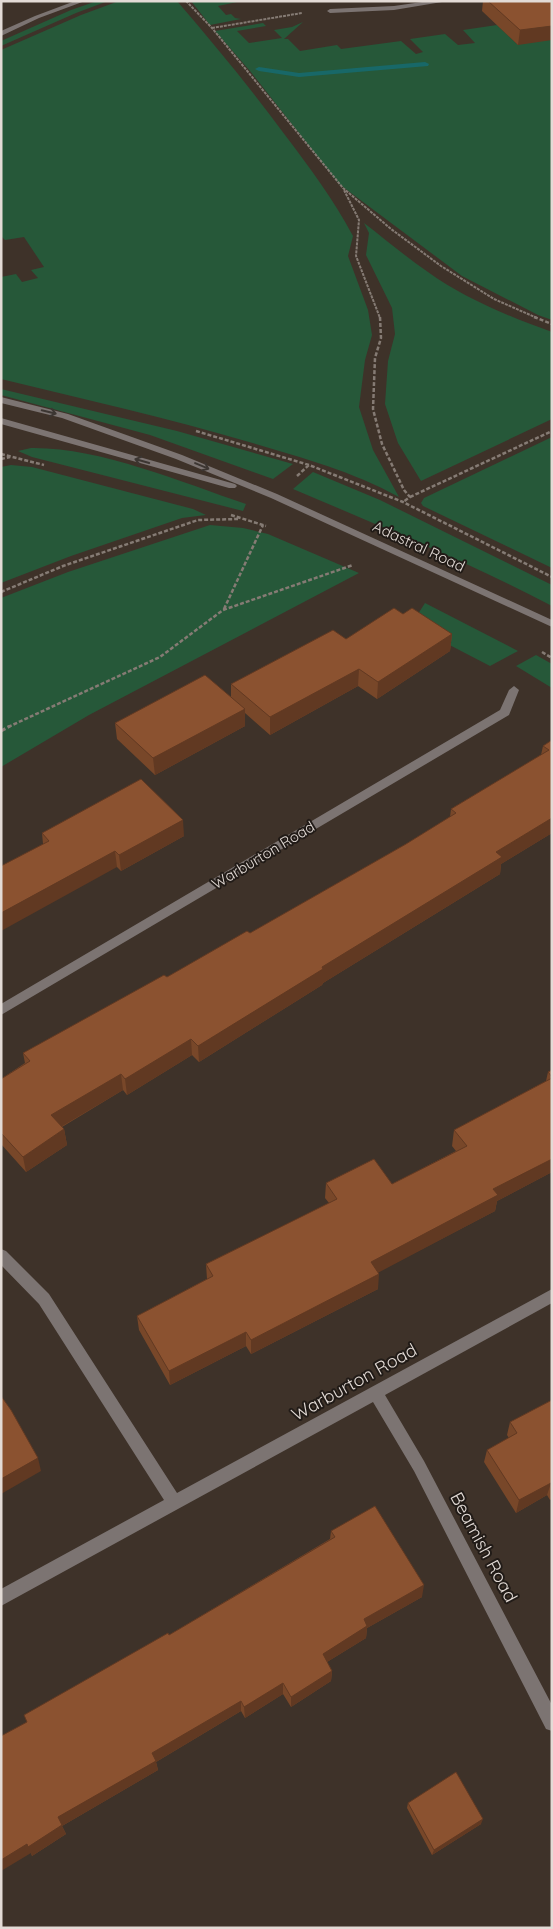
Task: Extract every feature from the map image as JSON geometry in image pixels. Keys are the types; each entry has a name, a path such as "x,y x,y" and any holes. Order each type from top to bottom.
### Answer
{"street":[{"path":"1,34 37,17 82,1"},
{"path":"330,11 394,8 445,1"},
{"name":"Adastral Road","path":"1,400 11,418 210,480 274,496"},
{"name":"Adastral Road","path":"11,418 65,416 170,454 274,496 552,624"},
{"name":"Warburton Road","path":"1,1010 505,712 514,690"},
{"path":"1,1255 44,1299 176,1503"},
{"name":"Warburton Road","path":"1,1598 552,1295"},
{"name":"Beamish Road","path":"376,1393 419,1466 552,1722"}],"path":[{"path":"186,1 212,28 343,188 387,226 470,287 530,317 552,324"},
{"path":"212,28 295,14 330,11"},
{"path":"343,188 358,220 356,256 380,314 381,338 375,358 373,409 382,444 404,490 410,497"},
{"path":"403,502 410,497 552,431"},
{"path":"1,454 45,466"},
{"path":"1,459 12,457"},
{"path":"1,592 63,566 198,520 243,519 274,496 309,465"},
{"path":"228,514 272,529"},
{"path":"223,610 263,525"},
{"path":"1,731 160,657 223,610 358,563 349,560"},
{"path":"537,649 552,658"}],"green space":[{"path":"97,1 108,1 1,46 1,41 71,10"},
{"path":"119,1 177,1 232,67 304,160 346,223 353,236 348,256 368,310 372,335 365,360 359,407 373,450 399,497 344,472 287,453 218,433 1,379 1,277 16,274 22,282 38,278 31,270 44,267 24,237 5,240 1,236 1,50 81,15"},
{"path":"191,1 242,1 218,6 226,15 231,14 235,18 241,19 210,25"},
{"path":"552,7 552,320 538,315 462,276 339,184 250,71 215,31 263,23 266,26 237,31 249,43 282,38 274,30 292,27 303,22 284,39 288,39 300,51 337,45 341,49 401,41 416,54 423,52 410,39 445,34 458,45 475,43 463,30 497,25 518,45"},
{"path":"364,223 420,266 456,290 504,313 552,332 552,419 421,481 398,443 385,404 388,361 395,334 392,308 366,255 369,233"},
{"path":"1,389 177,431 293,464 273,479 150,435 1,395"},
{"path":"552,437 552,568 423,506 421,503 424,498"},
{"path":"31,448 57,449 112,459 246,504 243,511 32,457 18,451"},
{"path":"11,465 32,467 193,509 206,515 182,518 71,556 1,583 1,467"},
{"path":"313,472 380,500 552,585 552,606 456,559 293,489"},
{"path":"210,525 243,528 268,534 359,573 89,715 1,767 1,598 68,572"},
{"path":"425,603 518,651 490,666 411,625"},
{"path":"536,655 552,664 552,688 516,666"}],"building":[{"path":"488,1 552,1 552,26 520,30"},
{"path":"394,608 403,614 412,608 452,634 378,682 359,669 270,717 231,684 333,630 346,639"},
{"path":"205,675 245,709 153,758 115,723"},
{"path":"552,740 552,818 496,852 502,857 322,967 323,969 198,1046 191,1039 125,1079 121,1074 51,1115 64,1129 23,1157 1,1133 1,1079 30,1061 23,1053 164,975 167,977 247,931 250,933 406,844 456,813 451,809 549,750 543,746"},
{"path":"141,779 183,820 119,855 115,851 1,913 1,866 49,841 42,833"},
{"path":"552,1078 552,1159 493,1189 498,1195 371,1262 379,1274 251,1340 246,1332 169,1371 137,1316 213,1276 206,1264 337,1199 326,1183 374,1159 392,1184 467,1146 454,1130"},
{"path":"1,1396 38,1458 1,1479"},
{"path":"552,1400 552,1484 519,1500 487,1450 517,1433 510,1422"},
{"path":"375,1506 424,1585 364,1619 367,1626 323,1654 332,1671 291,1697 283,1683 244,1707 241,1701 152,1753 156,1761 58,1817 62,1825 28,1847 27,1844 1,1860 1,1736 27,1722 24,1715 168,1633 169,1635 335,1537 331,1531"},
{"path":"456,1772 483,1819 434,1850 408,1803"}],"waterway":[{"path":"259,69 299,75 425,64"}]}
